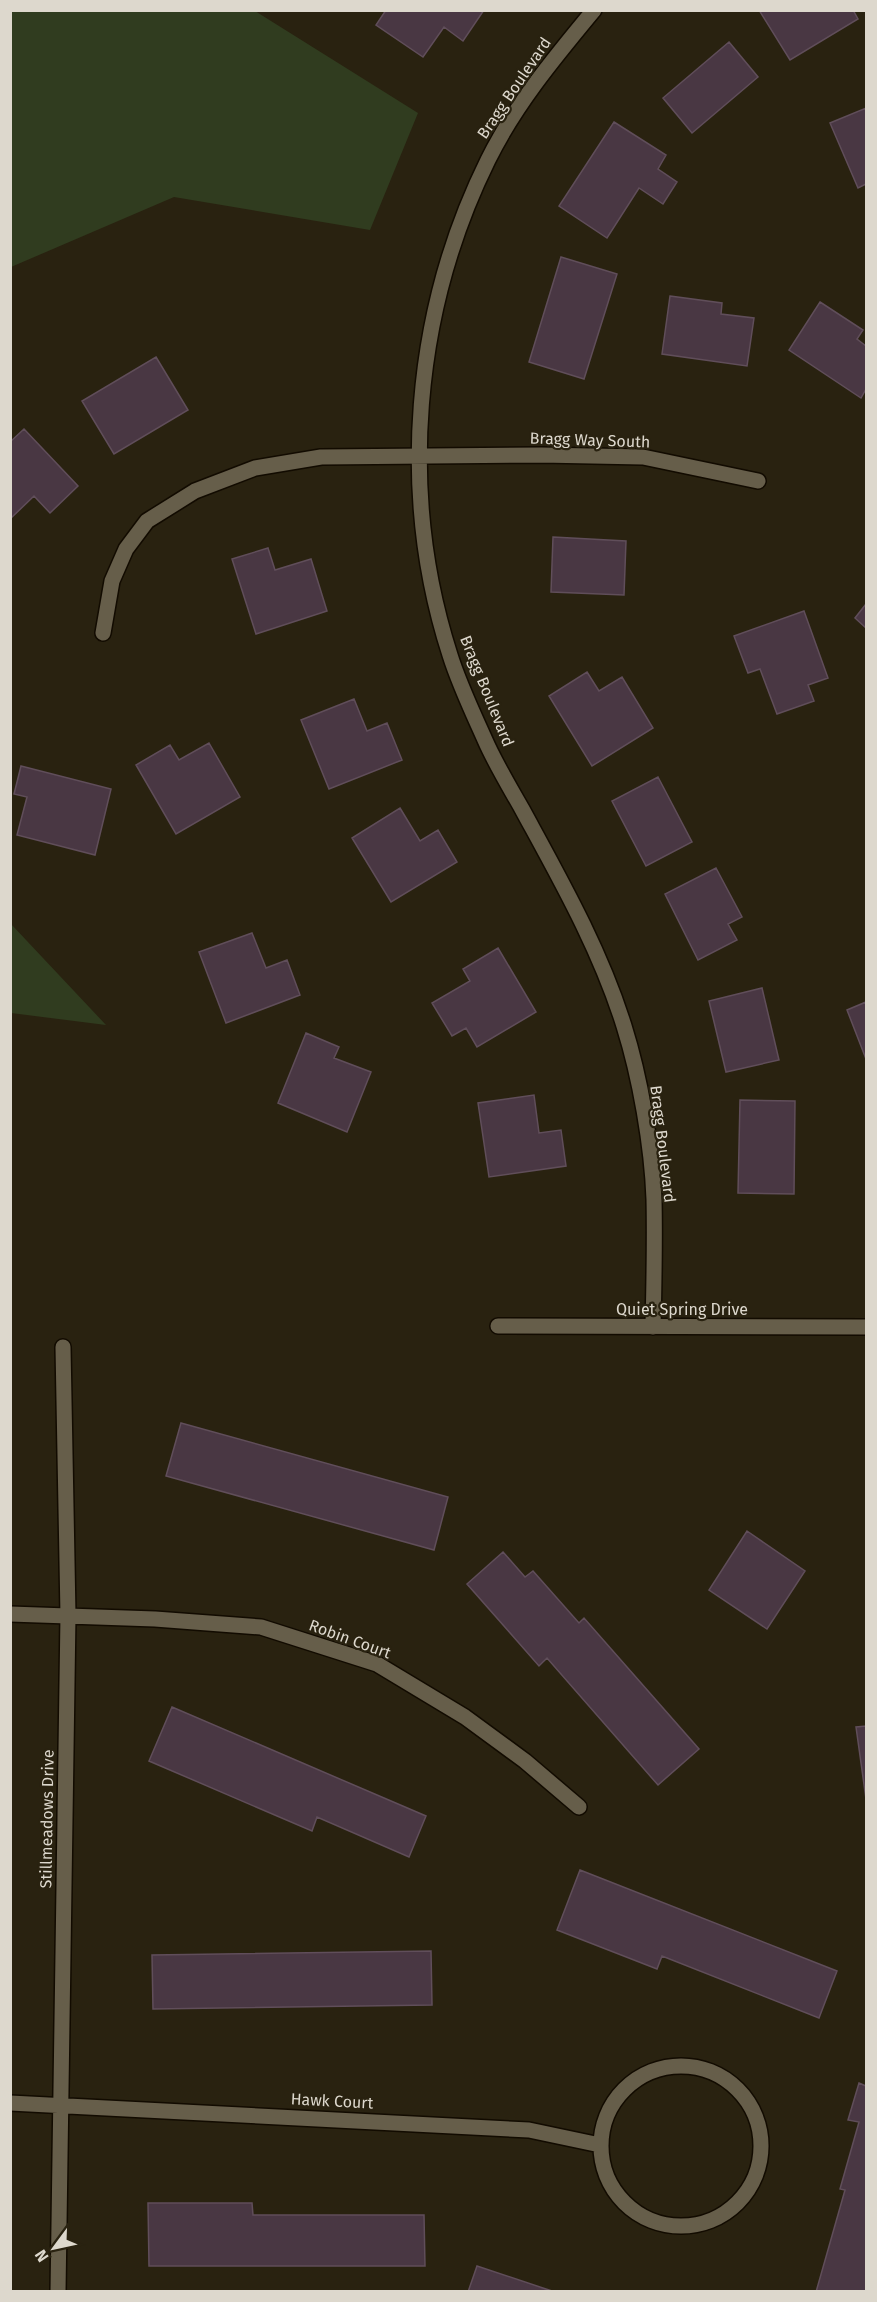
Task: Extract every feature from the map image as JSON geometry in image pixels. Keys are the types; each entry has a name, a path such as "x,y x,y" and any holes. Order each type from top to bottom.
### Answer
{"street":[{"name":"Bragg Boulevard","path":"594,10 549,64 514,114 489,157 464,213 432,322 422,391 419,457 421,513 429,572 450,656 486,743 594,947 624,1026 644,1112 654,1197 654,1327"},
{"name":"Bragg Way South","path":"103,633 112,581 126,549 147,522 195,490 255,468 321,457 643,456 758,481"},
{"name":"Quiet Spring Drive","path":"498,1326 867,1327"},
{"name":"Stillmeadows Drive","path":"58,2292 68,1615 63,1347"},
{"name":"Robin Court","path":"10,1614 68,1615 261,1627 377,1664 465,1717 525,1761 579,1807"},
{"path":"680,2065 704,2069 727,2080 744,2097 756,2119 761,2143 758,2169 747,2192 729,2211 707,2222 681,2227 656,2223 633,2211 615,2193 604,2170 600,2145 604,2120 616,2098 633,2080 655,2069 680,2065"},
{"name":"Hawk Court","path":"10,2103 529,2130 600,2145"}],"green space":[{"path":"11,10 255,11 418,113 370,230 174,197 11,267"},
{"path":"11,924 106,1025 11,1013"}],"building":[{"path":"386,10 484,10 463,41 444,27 423,57 376,25"},
{"path":"759,10 853,10 858,19 790,60"},
{"path":"729,42 758,77 692,133 663,98"},
{"path":"866,108 866,184 858,188 830,123"},
{"path":"614,122 666,155 658,169 677,182 663,204 639,188 607,238 559,206"},
{"path":"561,257 617,274 584,379 529,362"},
{"path":"670,296 722,303 721,314 754,318 747,366 662,354"},
{"path":"820,302 863,330 857,339 866,346 866,389 861,398 789,350"},
{"path":"156,357 188,410 114,454 82,401"},
{"path":"24,429 78,486 50,513 34,496 10,519 10,442"},
{"path":"553,537 626,541 624,595 551,592"},
{"path":"268,548 275,570 311,559 327,611 256,634 232,559"},
{"path":"866,604 866,628 855,618"},
{"path":"804,611 828,678 808,685 814,701 777,714 760,669 748,673 734,636"},
{"path":"587,672 599,691 622,677 653,728 592,766 549,696"},
{"path":"354,699 367,731 387,723 402,760 329,789 301,720"},
{"path":"209,743 240,797 176,834 136,765 170,745 179,760"},
{"path":"21,766 111,789 95,855 17,835 27,797 14,794"},
{"path":"658,777 692,842 646,866 612,801"},
{"path":"400,808 420,841 438,830 457,862 391,902 352,838"},
{"path":"716,868 742,917 728,924 737,940 698,960 665,894"},
{"path":"252,933 266,968 287,960 300,995 226,1023 199,952"},
{"path":"498,948 536,1012 477,1047 466,1028 452,1036 432,1003 470,981 463,969"},
{"path":"762,988 779,1060 726,1072 709,1001"},
{"path":"866,1002 866,1059 847,1010"},
{"path":"306,1033 339,1047 334,1058 371,1072 347,1132 278,1103"},
{"path":"534,1095 539,1133 561,1130 566,1166 489,1177 478,1103"},
{"path":"740,1100 795,1101 794,1194 738,1193"},
{"path":"181,1423 448,1497 434,1550 166,1476"},
{"path":"747,1531 805,1571 767,1629 709,1590"},
{"path":"503,1552 525,1577 533,1571 579,1623 584,1618 699,1749 658,1785 547,1658 539,1666 467,1584"},
{"path":"172,1707 426,1816 409,1857 317,1817 312,1831 149,1761"},
{"path":"866,1726 866,1799 856,1727"},
{"path":"580,1870 837,1971 819,2018 662,1956 657,1969 557,1930"},
{"path":"431,1951 432,2005 153,2009 152,1955"},
{"path":"859,2083 866,2086 866,2292 816,2292 845,2190 840,2189 859,2122 848,2120"},
{"path":"148,2203 252,2203 253,2215 424,2215 425,2266 149,2266"},
{"path":"477,2266 555,2292 468,2292"}]}
